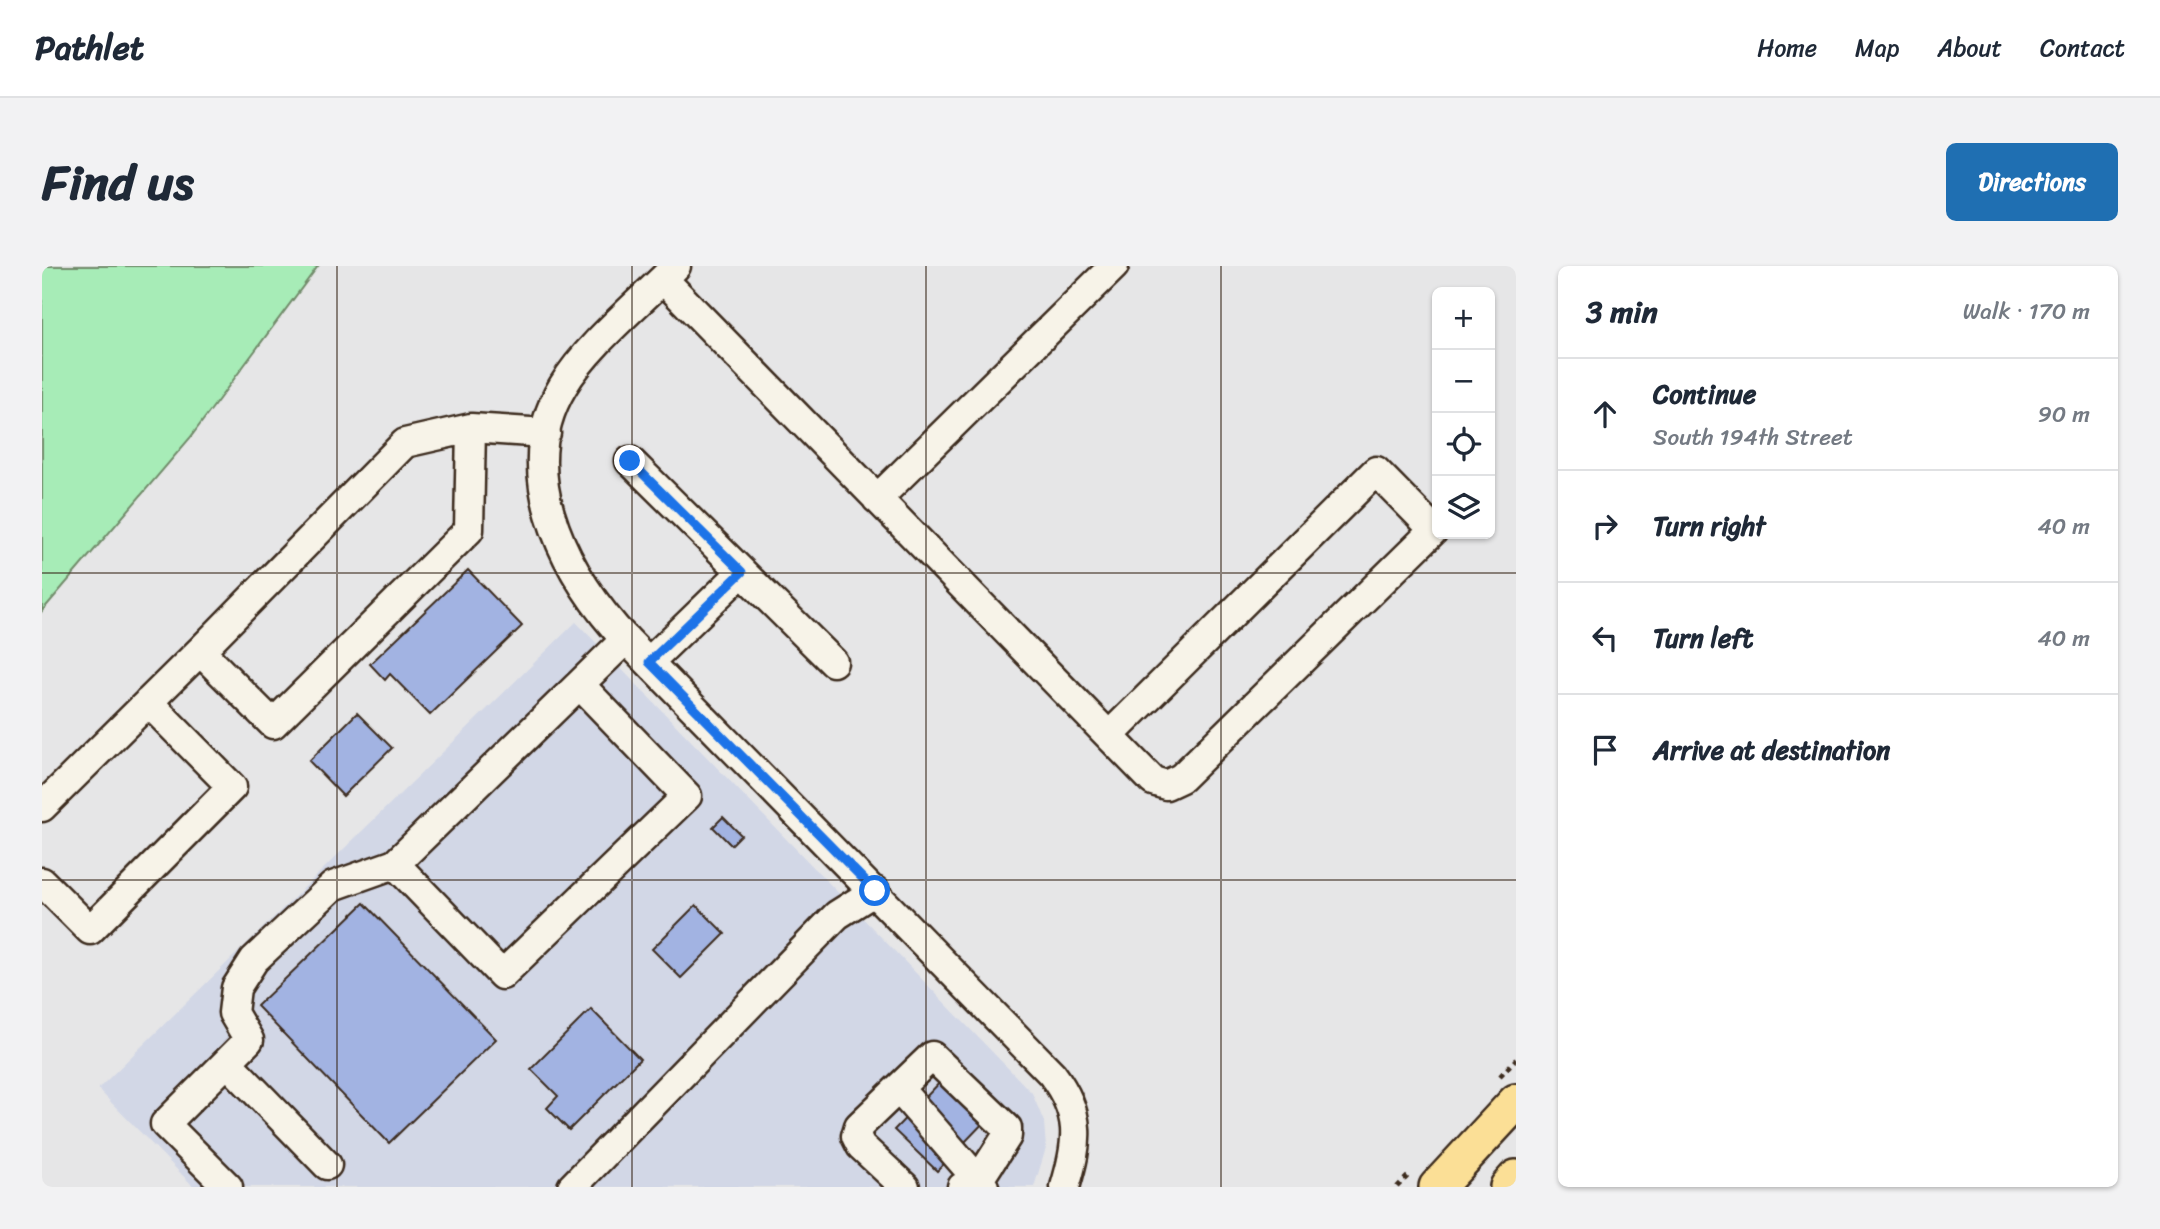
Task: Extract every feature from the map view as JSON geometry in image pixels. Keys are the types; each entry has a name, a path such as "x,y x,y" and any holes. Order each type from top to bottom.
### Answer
{"main road":[{"path":"1437,1187 1516,1102"},
{"path":"1508,1187 1516,1178"}],"street":[{"path":"877,499 1114,266"},
{"path":"1065,1187 1076,1152 1076,1132 1066,1093 1052,1074 626,639 597,607 570,567 548,511 544,484 545,433 562,387 577,366 669,273 877,499 1153,781 1166,785 1181,778 1434,530 1376,471 1109,736"},
{"path":"42,807 405,443 471,428 545,433"},
{"path":"200,650 273,724 469,530 471,428"},
{"path":"630,461 832,662"},
{"path":"649,662 742,572"},
{"path":"228,1187 165,1124 249,1040 233,1013 236,988 254,960 333,886 395,864 626,639"},
{"path":"395,864 502,975 687,796 580,685"},
{"path":"42,882 90,930 232,787 148,702"},
{"path":"572,1187 838,915 875,891"},
{"path":"899,1089 975,1184 1007,1136 1004,1124 932,1056 859,1126 856,1136 861,1146 905,1187"},
{"path":"227,1062 327,1165"}],"shaded area":[{"path":"576,622 1032,1093 1044,1122 1046,1148 1034,1187 194,1187 98,1089"}],"green space":[{"path":"42,266 318,266 190,438 42,611"}],"building":[{"path":"468,570 522,626 430,715 390,674 385,680 370,664"},
{"path":"357,713 392,748 343,796 309,761"},
{"path":"723,817 741,835 731,845 713,827"},
{"path":"364,903 496,1039 389,1143 257,1006"},
{"path":"696,905 725,934 681,978 652,949"},
{"path":"591,1009 640,1059 569,1130 547,1108 558,1096 531,1069"},
{"path":"947,1075 989,1117 937,1171 894,1130"}],"route":[{"path":"630,461 742,572 649,662 875,891"}]}
